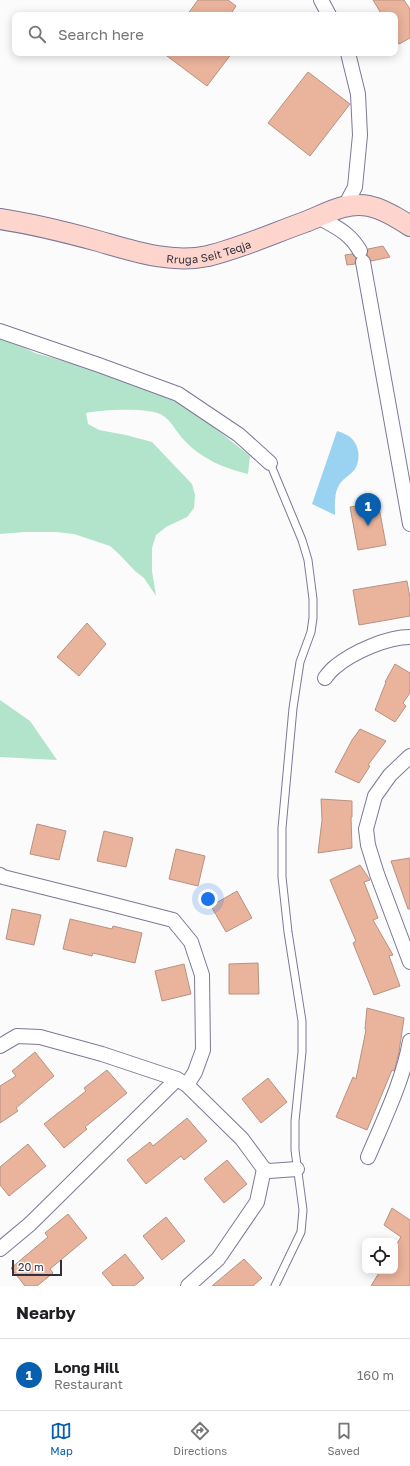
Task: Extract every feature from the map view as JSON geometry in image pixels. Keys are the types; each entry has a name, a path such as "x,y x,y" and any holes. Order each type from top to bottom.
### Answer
{"main road":[{"name":"Rruga Seit Teqja","path":"0,219 27,223 143,254 176,259 207,256 345,206 369,206 398,218 410,226"}],"street":[{"path":"321,0 327,12"},
{"path":"345,206 355,187 360,135 358,94 349,56"},
{"path":"318,217 348,234 355,242 362,257 410,524"},
{"path":"0,332 99,364 178,394 239,435 270,463"},
{"path":"325,678 335,667 364,650 379,643 410,637"},
{"path":"410,756 390,774 375,796 366,829 368,845 377,874 410,962"},
{"path":"0,875 173,920 191,942 202,975 204,1050 195,1072 182,1082 30,1224 0,1249"},
{"path":"0,1046 17,1036 40,1037 102,1054 182,1082 242,1139 264,1169 269,1171 297,1169"},
{"path":"368,1157 400,1078 410,1041"},
{"path":"188,1286 218,1258 257,1202 264,1169"}],"lane":[{"path":"270,463 302,540 308,560 313,600 311,632 300,662 293,708 282,828 282,877 288,932 302,1021 302,1052 294,1122 295,1150 303,1210 301,1232 275,1286"}],"green space":[{"path":"0,338 13,342 35,353 85,367 175,401 197,414 250,456 248,474 213,462 190,446 169,420 155,412 113,410 86,413 88,424 99,430 152,442 192,484 195,495 194,508 187,517 166,527 156,535 152,548 152,571 156,596 144,578 110,546 74,534 56,532 0,534"},
{"path":"0,700 30,721 57,760 0,757"}],"water":[{"path":"337,431 348,435 353,440 357,447 358,458 355,469 342,481 338,487 335,497 335,515 312,504"}],"building":[{"path":"198,0 228,0 236,6 232,12 189,12"},
{"path":"373,0 404,0 410,9 410,38 399,44 398,12 380,12"},
{"path":"167,56 230,56 207,86"},
{"path":"308,72 350,104 310,156 268,123"},
{"path":"383,246 390,257 371,261 367,255 368,249"},
{"path":"352,254 356,258 355,264 347,265 345,255"},
{"path":"378,502 386,545 358,550 350,507"},
{"path":"407,581 410,598 410,616 359,625 353,590"},
{"path":"87,623 106,644 79,676 57,657"},
{"path":"395,664 410,673 410,693 403,703 406,706 395,722 375,710 385,682"},
{"path":"360,729 386,741 368,765 370,766 359,783 335,772 352,740"},
{"path":"321,799 352,801 352,848 318,853 322,820"},
{"path":"37,824 66,831 59,860 30,854"},
{"path":"104,831 133,838 126,867 97,861"},
{"path":"176,849 205,856 198,886 169,879"},
{"path":"410,858 410,909 408,909 391,861"},
{"path":"360,865 370,880 364,882 378,918 373,920 393,955 389,956 400,986 374,995 353,943 356,941 330,880"},
{"path":"237,891 252,918 226,932 211,906"},
{"path":"12,909 41,915 34,945 6,939"},
{"path":"70,919 112,929 113,926 142,933 135,963 93,953 92,956 63,949"},
{"path":"258,963 259,994 229,994 229,964"},
{"path":"184,964 191,994 162,1001 155,971"},
{"path":"367,1008 404,1018 395,1068 394,1071 392,1070 367,1130 336,1117 353,1077 356,1079 366,1030"},
{"path":"35,1052 54,1076 16,1108 18,1111 0,1123 0,1086 16,1076 12,1071"},
{"path":"107,1070 127,1093 85,1127 87,1129 64,1148 44,1124 86,1091 84,1088"},
{"path":"268,1078 287,1102 261,1123 242,1099"},
{"path":"187,1118 207,1141 184,1160 181,1156 146,1184 127,1160 150,1142 153,1146"},
{"path":"28,1144 46,1166 9,1196 0,1185 0,1167"},
{"path":"227,1160 247,1184 224,1203 204,1179"},
{"path":"392,1208 410,1220 410,1286 371,1286 378,1274 398,1274 398,1242 401,1237 384,1225"},
{"path":"68,1214 87,1238 50,1269 53,1273 37,1286 25,1286 11,1268 48,1237 45,1233"},
{"path":"166,1217 185,1241 162,1260 143,1236"},
{"path":"125,1254 144,1278 134,1286 113,1286 102,1273"},
{"path":"244,1259 262,1278 253,1286 212,1286"}],"place":[{"name":"Long Hill","path":"368,526"}]}
